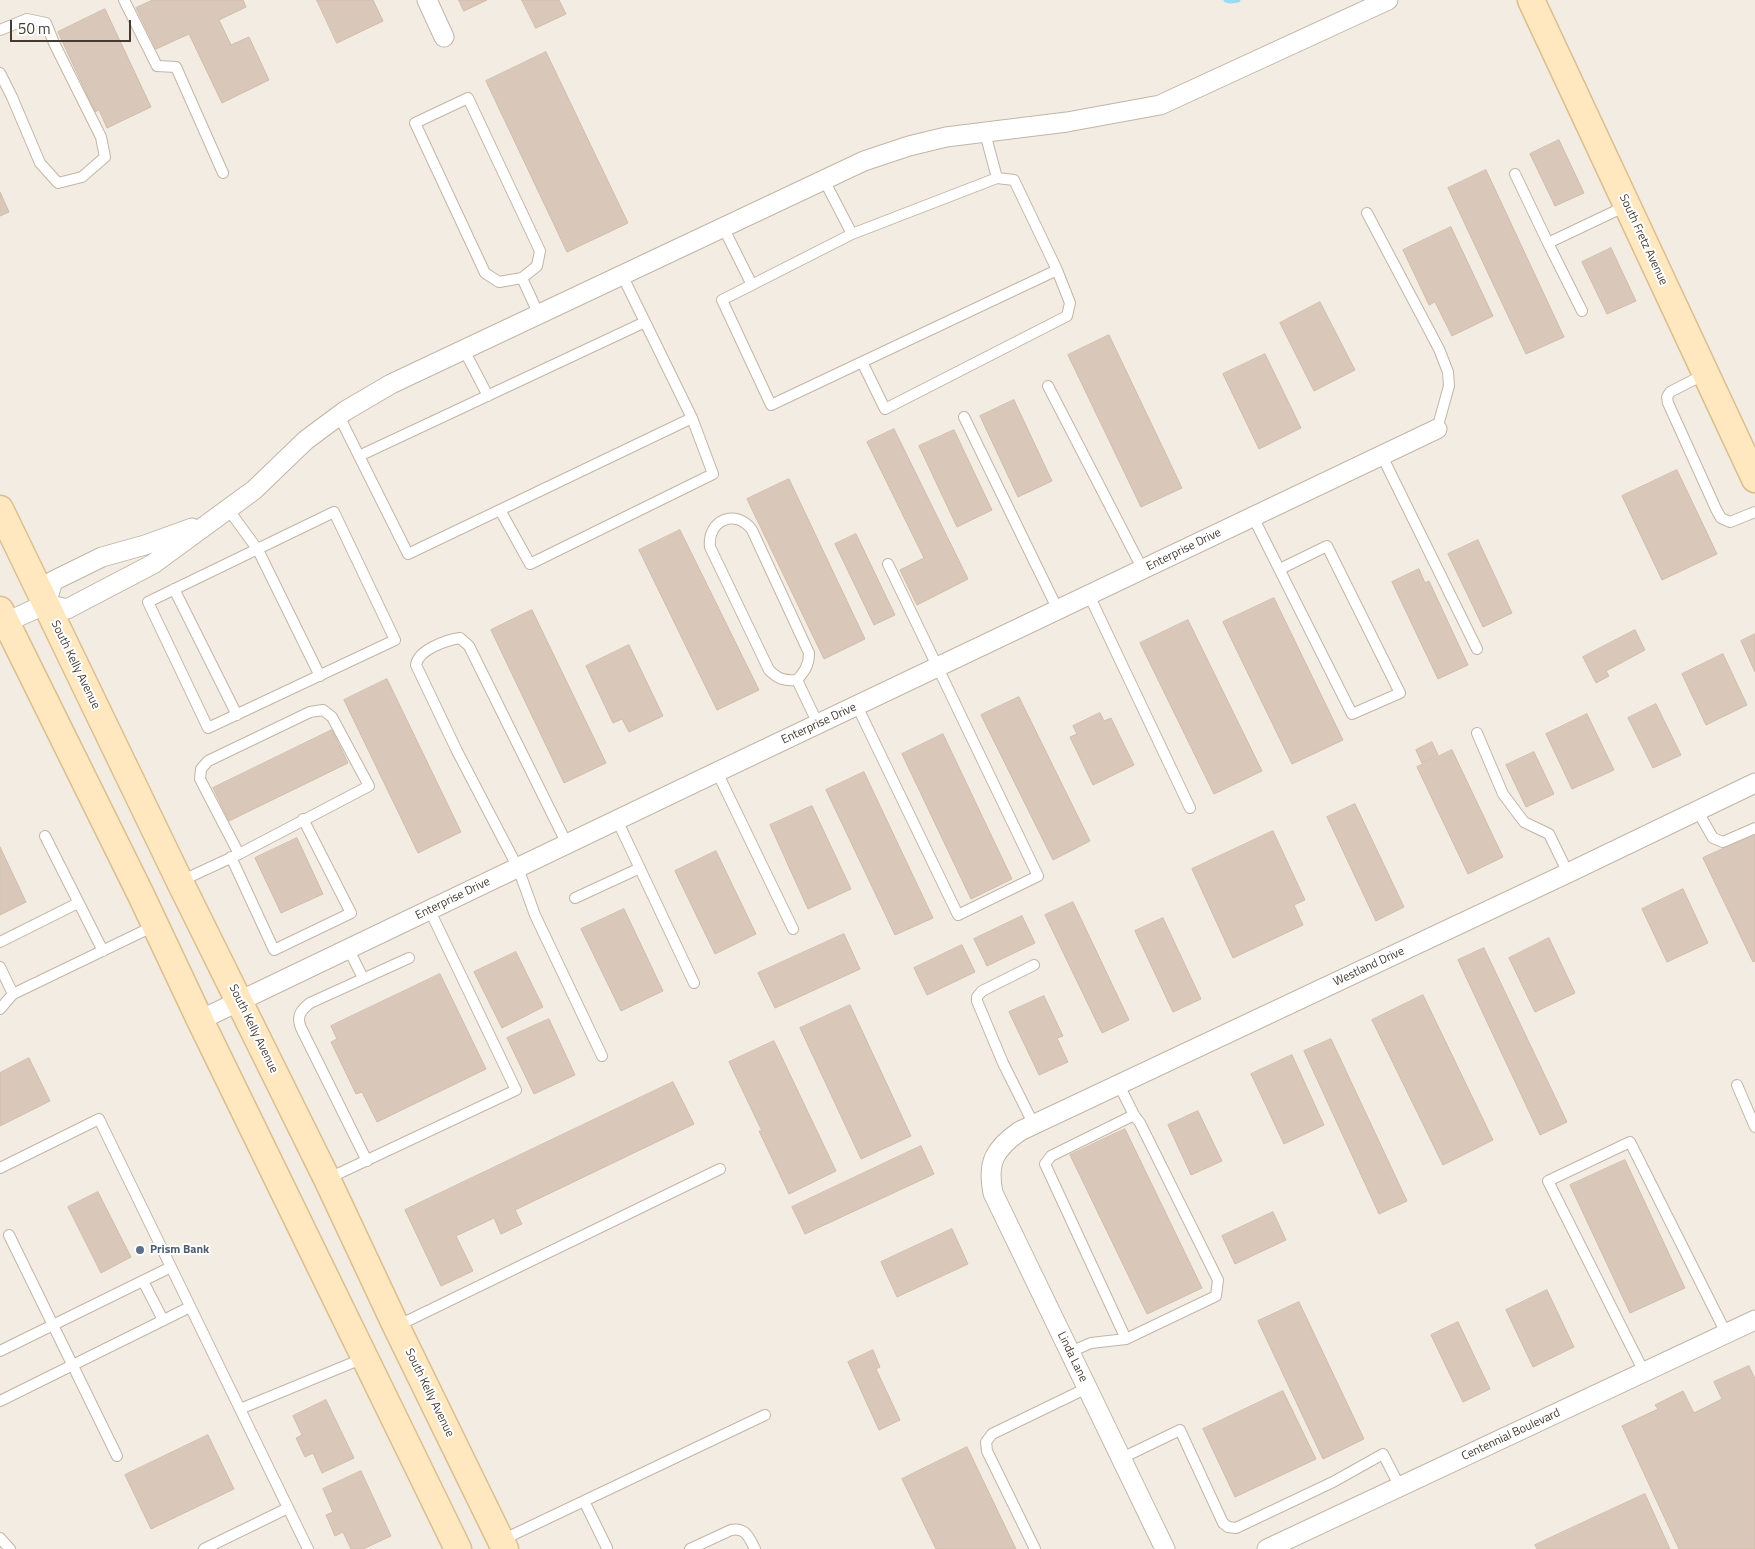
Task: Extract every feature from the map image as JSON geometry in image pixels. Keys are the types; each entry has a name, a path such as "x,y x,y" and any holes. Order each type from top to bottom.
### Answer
{"main road":[{"name":"South Fretz Avenue","path":"1531,0 1755,479"},
{"name":"South Kelly Avenue","path":"0,509 238,1001 327,1179 396,1326 503,1545"},
{"path":"2,619 155,925 458,1549"},
{"path":"365,1358 396,1326"}],"street":[{"path":"427,0 444,37"},
{"path":"2,619 46,604 67,609 153,564 254,490 306,440 339,416 391,384 864,161 909,146 946,137 1105,116 1160,105 1388,0"},
{"name":"Enterprise Drive","path":"200,1020 716,772 1437,430"},
{"path":"46,604 53,582 102,557 146,546 222,515"},
{"name":"Westland Drive","path":"992,1162 998,1149 1020,1131 1755,783"},
{"name":"Linda Lane","path":"992,1162 990,1178 993,1193 1165,1549"},
{"name":"Centennial Boulevard","path":"1267,1549 1755,1320"}],"lane":[{"path":"124,0 157,66 176,67 223,173"},
{"path":"0,30 27,19 46,23 101,137 105,157 82,177 58,183 40,163 0,73"},
{"path":"468,98 540,251 537,266 522,278 499,282 486,273 415,123 468,98"},
{"path":"985,132 997,178"},
{"path":"1515,174 1582,311"},
{"path":"862,362 885,409 1067,316 1070,303 1057,270 1014,180 997,178 852,234 722,300 771,405 862,362 1057,270"},
{"path":"824,180 852,234"},
{"path":"1548,243 1627,206"},
{"path":"1368,213 1439,348 1448,372 1449,386 1437,430"},
{"path":"724,227 752,285"},
{"path":"500,510 530,564 713,474 692,418 622,275"},
{"path":"522,278 539,315"},
{"path":"359,456 645,322"},
{"path":"464,350 488,396"},
{"path":"1706,374 1670,392 1666,397 1668,403 1716,509 1722,518 1730,522 1755,512"},
{"path":"1048,386 1143,570"},
{"path":"339,416 408,554 692,418"},
{"path":"964,417 1058,610"},
{"path":"1382,456 1477,649"},
{"path":"334,512 395,640 208,728 148,602 174,590 334,512"},
{"path":"222,515 258,550 320,676"},
{"path":"1253,517 1352,714 1400,692 1326,546 1280,569"},
{"path":"735,518 742,520 752,530 809,653 809,662 805,672 797,680 785,681 776,677 769,670 710,547 709,537 712,529 727,519 735,518"},
{"path":"857,706 958,915 1038,876 888,564"},
{"path":"174,590 237,715"},
{"path":"1089,595 1190,808"},
{"path":"567,844 469,646 460,638 450,639 423,652 416,659 416,665 457,752 518,868 535,915 602,1056"},
{"path":"797,680 818,724"},
{"path":"180,882 235,855 303,819 369,786 332,717 323,710 310,712 208,761 200,769 200,779 235,855 274,950 351,913 303,819"},
{"path":"1477,733 1503,794 1524,822 1549,834 1568,873"},
{"path":"716,772 793,929"},
{"path":"1697,810 1713,838 1723,842 1755,828"},
{"path":"617,820 694,983"},
{"path":"45,836 103,951"},
{"path":"575,898 640,868"},
{"path":"0,942 78,903"},
{"path":"327,1179 516,1090 430,911"},
{"path":"0,1010 13,994 155,925"},
{"path":"348,948 363,978"},
{"path":"367,1161 301,1028 298,1017 300,1012 310,1003 409,958"},
{"path":"1034,965 982,990 977,997 977,1001 1003,1063 1034,1125"},
{"path":"0,967 13,994"},
{"path":"1070,1352 1091,1343 1126,1339 1216,1296 1218,1280 1120,1085"},
{"path":"1737,1085 1755,1126"},
{"path":"1126,1339 1046,1164 1051,1156 1134,1115"},
{"path":"0,1168 99,1119 308,1549"},
{"path":"1644,1372 1548,1181 1630,1142 1726,1334"},
{"path":"396,1326 720,1168"},
{"path":"9,1235 117,1456"},
{"path":"0,1351 171,1267"},
{"path":"143,1281 163,1320"},
{"path":"0,1401 190,1306"},
{"path":"240,1409 365,1358"},
{"path":"1035,1549 987,1451 986,1442 992,1434 1087,1388"},
{"path":"503,1545 584,1501 765,1415"},
{"path":"1122,1458 1180,1430 1223,1523 1228,1527 1236,1528 1333,1482 1384,1454 1400,1487"},
{"path":"584,1501 607,1548"},
{"path":"204,1549 288,1508"},
{"path":"690,1549 731,1530 738,1529 745,1531 755,1549"},
{"path":"0,1538 10,1549"}],"building":[{"path":"153,0 243,0 246,7 219,20 231,45 249,37 269,80 222,103 189,34 156,49 136,8"},
{"path":"317,0 373,0 383,21 337,43"},
{"path":"459,0 487,0 464,11"},
{"path":"522,0 559,0 566,14 536,28"},
{"path":"105,9 151,107 107,128 99,110 95,112 58,32"},
{"path":"546,52 628,223 567,252 486,81"},
{"path":"1559,140 1584,193 1555,206 1530,154"},
{"path":"1486,170 1564,337 1526,354 1448,188"},
{"path":"0,192 9,212 0,216"},
{"path":"1451,227 1493,316 1452,336 1435,302 1429,305 1403,250"},
{"path":"1611,248 1636,301 1607,314 1582,262"},
{"path":"1320,302 1355,370 1314,391 1280,323"},
{"path":"1109,335 1182,488 1141,507 1068,355"},
{"path":"1265,354 1301,428 1259,449 1223,374"},
{"path":"1014,400 1052,481 1018,497 980,416"},
{"path":"894,429 968,579 917,605 900,570 924,558 867,442"},
{"path":"954,430 992,510 957,527 919,446"},
{"path":"1677,470 1717,554 1662,580 1622,496"},
{"path":"789,479 865,639 824,659 747,499"},
{"path":"680,530 759,690 717,710 639,550"},
{"path":"856,534 895,615 874,625 835,544"},
{"path":"1478,540 1512,613 1483,627 1448,554"},
{"path":"1419,569 1425,583 1429,581 1468,665 1438,679 1392,582"},
{"path":"1274,598 1343,740 1292,764 1223,622"},
{"path":"532,610 606,763 564,783 491,630"},
{"path":"1188,620 1262,771 1214,794 1140,643"},
{"path":"1635,630 1645,650 1606,671 1609,676 1596,683 1583,657"},
{"path":"1755,634 1755,672 1741,641"},
{"path":"629,645 663,716 629,732 622,719 613,723 586,666"},
{"path":"1723,654 1747,705 1706,725 1682,674"},
{"path":"387,679 461,832 418,853 344,700"},
{"path":"1019,697 1090,841 1053,860 981,715"},
{"path":"1656,704 1681,755 1653,768 1628,718"},
{"path":"1100,713 1104,721 1111,718 1134,765 1093,785 1070,737 1077,734 1073,726"},
{"path":"1587,714 1614,770 1572,789 1546,734"},
{"path":"332,730 348,763 229,821 213,788"},
{"path":"943,734 1012,879 971,899 902,754"},
{"path":"1432,742 1438,755 1422,763 1416,750"},
{"path":"1452,750 1503,857 1468,874 1417,767"},
{"path":"1534,752 1554,794 1526,807 1506,765"},
{"path":"864,772 933,918 895,935 826,790"},
{"path":"1355,804 1404,907 1376,921 1327,817"},
{"path":"812,806 851,889 808,909 770,825"},
{"path":"1273,831 1305,900 1294,905 1303,925 1233,958 1192,869"},
{"path":"1755,834 1755,961 1753,962 1703,858"},
{"path":"297,838 323,894 281,913 255,858"},
{"path":"0,847 26,902 0,915"},
{"path":"716,851 756,934 715,954 675,871"},
{"path":"1683,889 1708,943 1667,962 1642,909"},
{"path":"1073,902 1129,1020 1102,1033 1045,915"},
{"path":"624,909 663,991 621,1011 581,929"},
{"path":"1022,916 1035,943 987,966 974,939"},
{"path":"1163,918 1201,999 1173,1012 1135,931"},
{"path":"844,934 860,969 775,1008 758,973"},
{"path":"1549,938 1575,993 1535,1012 1509,958"},
{"path":"962,945 975,972 927,995 914,968"},
{"path":"1484,948 1567,1122 1540,1135 1458,960"},
{"path":"516,952 543,1007 502,1028 474,972"},
{"path":"440,974 486,1069 377,1122 362,1092 356,1094 331,1042 337,1039 331,1026"},
{"path":"1423,995 1493,1140 1443,1165 1372,1020"},
{"path":"1044,996 1063,1036 1057,1038 1068,1062 1039,1075 1009,1012"},
{"path":"850,1005 911,1136 861,1159 800,1028"},
{"path":"549,1019 575,1075 534,1094 507,1038"},
{"path":"1331,1039 1407,1201 1379,1214 1304,1051"},
{"path":"774,1041 836,1171 789,1194 729,1062"},
{"path":"1292,1055 1324,1125 1284,1144 1251,1074"},
{"path":"29,1058 50,1101 0,1126 0,1073"},
{"path":"673,1082 694,1124 515,1210 522,1224 501,1234 494,1218 456,1236 473,1271 441,1286 405,1210"},
{"path":"1198,1111 1222,1161 1191,1175 1168,1125"},
{"path":"1125,1129 1202,1288 1147,1314 1070,1155"},
{"path":"921,1146 934,1174 805,1234 792,1207"},
{"path":"1625,1160 1685,1288 1630,1313 1570,1185"},
{"path":"98,1192 131,1257 101,1273 68,1207"},
{"path":"1273,1212 1286,1240 1235,1264 1222,1236"},
{"path":"952,1229 968,1264 897,1297 881,1262"},
{"path":"1547,1290 1574,1347 1533,1367 1506,1310"},
{"path":"1299,1302 1364,1439 1323,1459 1258,1321"},
{"path":"1458,1322 1490,1389 1463,1402 1431,1335"},
{"path":"873,1350 880,1367 876,1369 900,1420 879,1430 848,1362"},
{"path":"1749,1366 1755,1379 1755,1549 1679,1549 1622,1426 1658,1409 1655,1405 1683,1391 1694,1413 1722,1399 1714,1382"},
{"path":"1283,1391 1316,1459 1235,1497 1203,1429"},
{"path":"326,1400 354,1458 322,1473 313,1453 305,1457 296,1438 302,1435 293,1416"},
{"path":"208,1435 234,1489 151,1529 125,1475"},
{"path":"967,1447 1016,1549 936,1549 902,1479"},
{"path":"361,1471 391,1536 363,1549 351,1549 343,1532 335,1536 326,1515 333,1512 323,1489"},
{"path":"1645,1494 1670,1549 1537,1549 1535,1545"}],"waterway":[{"path":"1226,0 1238,0"}],"place":[{"name":"Prism Bank","path":"140,1250"}]}
